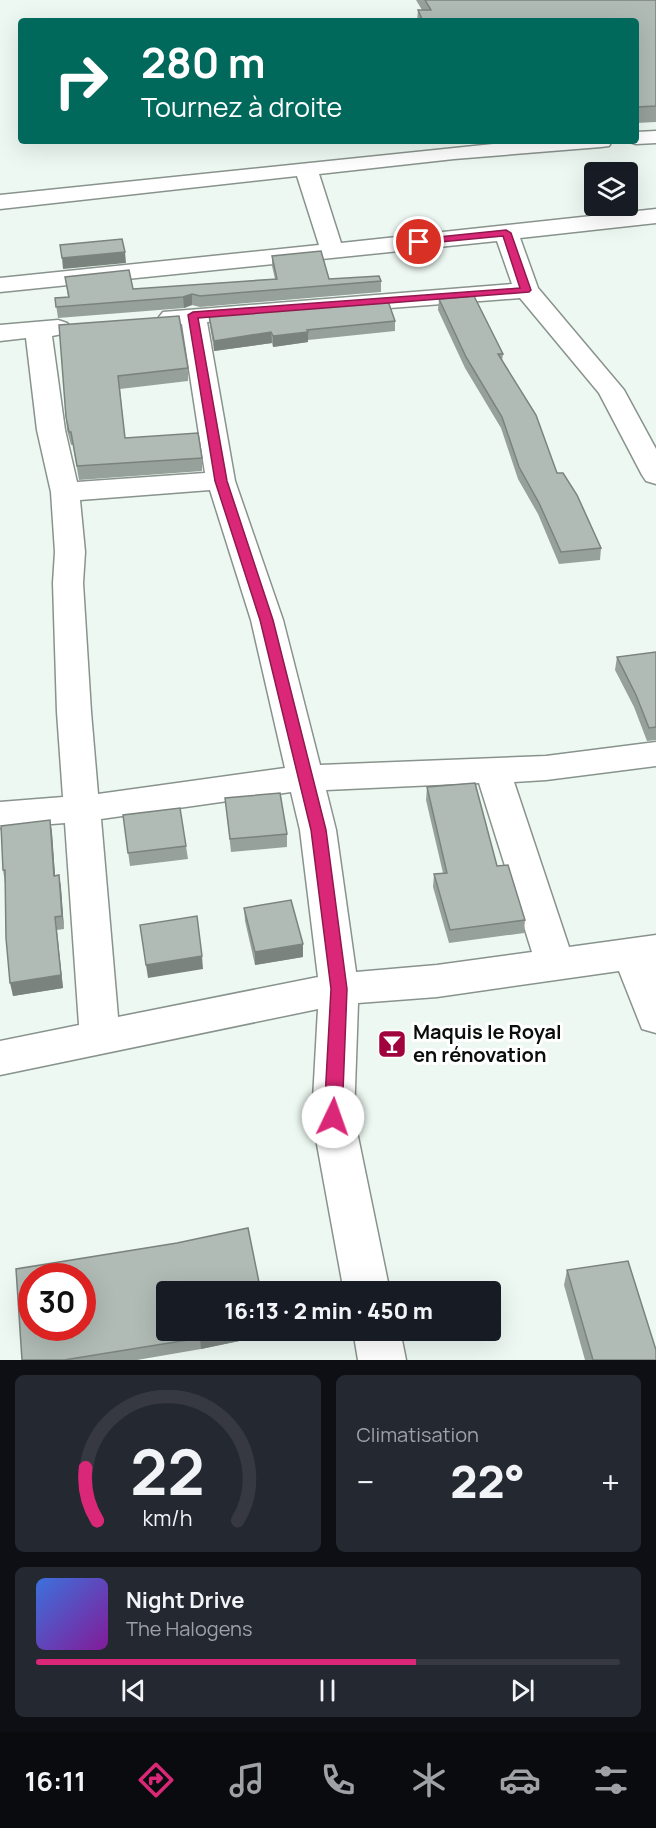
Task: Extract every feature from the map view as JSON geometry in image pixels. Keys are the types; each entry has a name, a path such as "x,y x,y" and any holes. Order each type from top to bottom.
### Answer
{"street":[{"path":"639,138 656,137"},
{"path":"0,202 454,153 564,144"},
{"path":"306,169 332,250"},
{"path":"0,285 656,216"},
{"path":"506,233 526,290 611,390 656,475"},
{"path":"145,320 526,290"},
{"path":"193,315 221,481 267,620 318,830 339,989 333,1117 365,1281"},
{"path":"0,333 85,325"},
{"path":"38,329 51,430 65,492 70,552 68,583 74,712 100,1038"},
{"path":"65,492 221,481"},
{"path":"0,815 82,809 304,778 546,768 656,754"},
{"path":"492,769 555,964"},
{"path":"0,1058 339,989 437,981 644,951 656,1017"},
{"path":"378,1341 382,1360"}],"building":[{"path":"425,0 656,0 656,106 639,107 639,18 422,18 418,10 431,10"},
{"path":"122,239 125,252 62,258 60,245"},
{"path":"321,251 329,279 379,276 381,281 200,296 192,294 183,297 56,307 55,298 69,297 65,277 129,270 133,289 277,279 272,256"},
{"path":"474,296 503,354 498,354 536,415 557,473 563,473 577,495 601,548 561,552 539,503 519,467 502,417 466,357 439,299"},
{"path":"388,301 395,321 307,330 308,332 273,336 271,332 214,341 209,316"},
{"path":"179,316 188,368 118,376 125,438 198,433 202,458 77,466 66,417 59,325"},
{"path":"656,652 656,727 649,728 617,657"},
{"path":"475,783 497,866 508,865 525,920 450,930 434,874 447,873 427,787"},
{"path":"280,793 287,834 230,839 225,798"},
{"path":"180,808 186,846 128,853 123,815"},
{"path":"50,820 54,876 59,875 62,916 55,917 61,975 10,983 1,826"},
{"path":"291,900 303,944 255,952 244,908"},
{"path":"197,916 202,956 146,965 140,925"},
{"path":"248,1228 259,1281 156,1281 156,1341 181,1341 64,1360 22,1360 21,1341 96,1341 96,1263 53,1263 177,1243"},
{"path":"628,1261 656,1350 656,1360 593,1360 567,1270"},
{"path":"16,1269 18,1269 18,1299"}],"place":[{"name":"Maquis le Royal en rénovation","path":"392,1044"}],"route":[{"path":"333,1117 339,989 318,830 267,620 221,481 193,315 526,290 506,233 419,242"}]}
